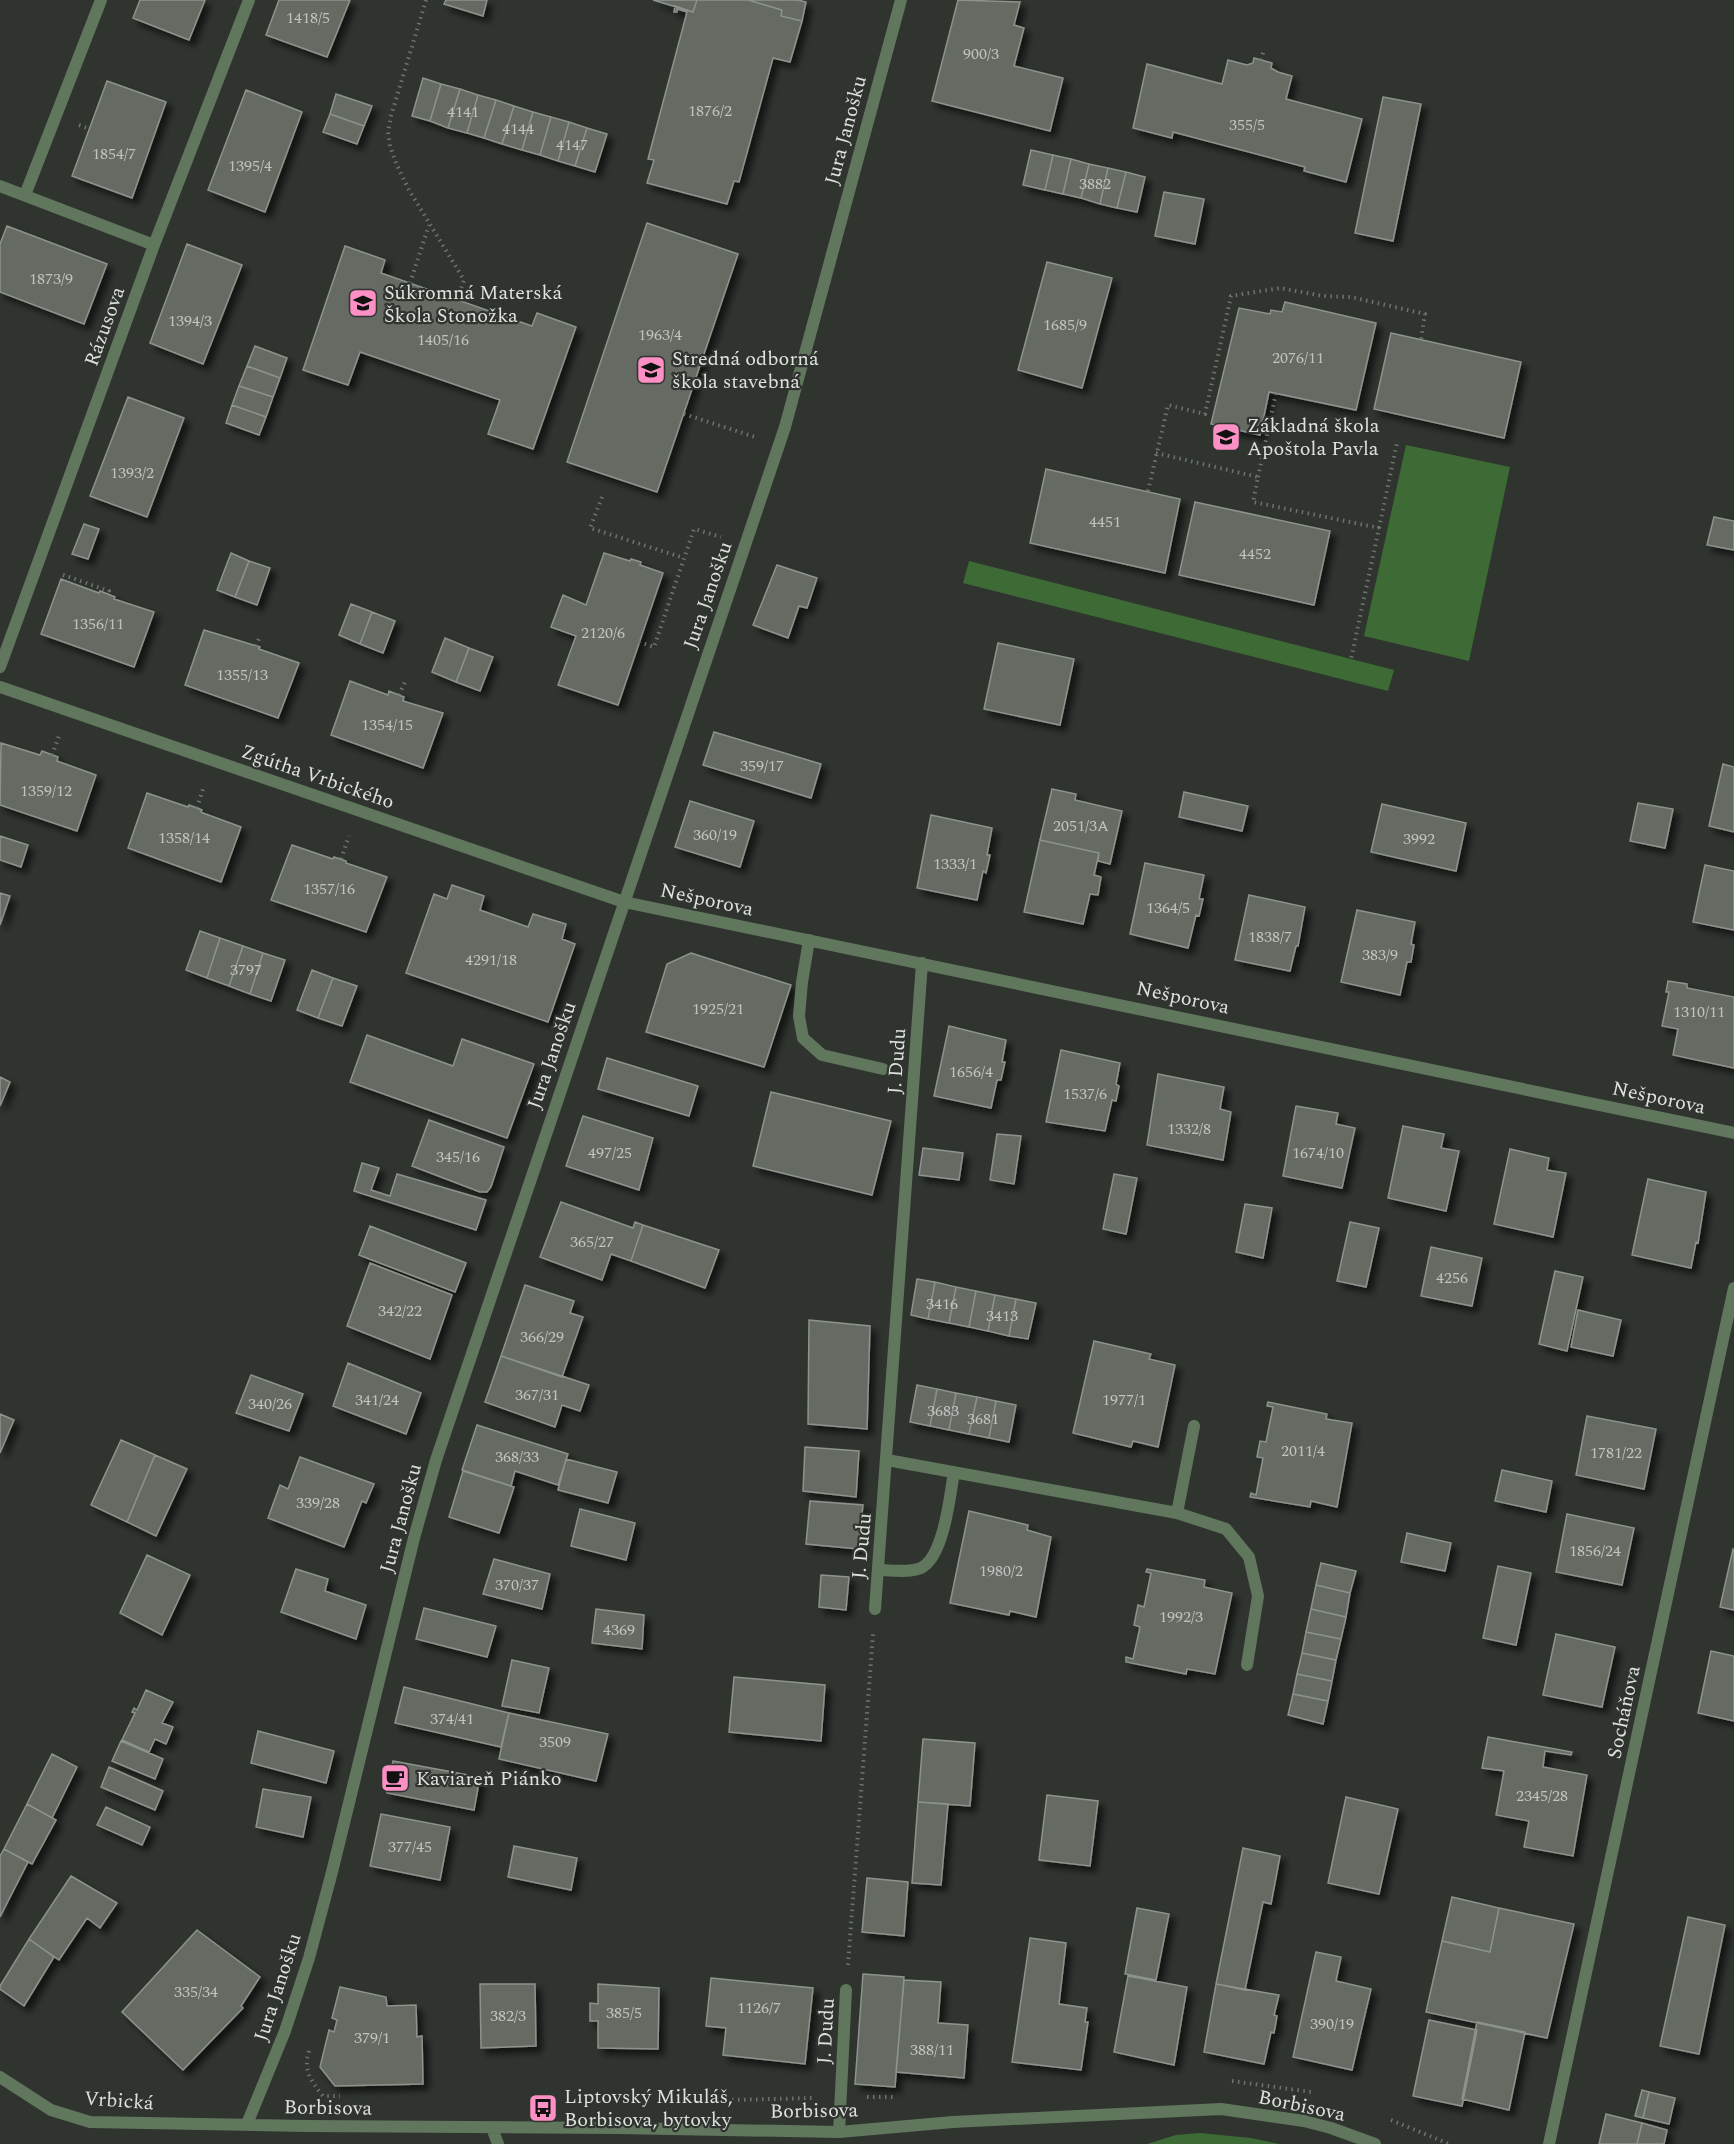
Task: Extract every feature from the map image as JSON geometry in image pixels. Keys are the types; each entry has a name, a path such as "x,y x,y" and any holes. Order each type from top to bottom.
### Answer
{"street":[{"path":"25,195 101,0"},
{"name":"Rázusova","path":"0,667 154,245 249,0"},
{"name":"Jura Janošku","path":"247,2124 285,2031 309,1958 414,1538 436,1460 779,444 901,0"},
{"path":"0,186 154,245"},
{"name":"Zgútha Vrbického","path":"0,687 624,902"},
{"name":"Nešporova","path":"624,902 1734,1133"},
{"path":"809,940 802,982 800,1016 803,1038 822,1055 883,1069"},
{"name":"J. Dudu","path":"875,1609 922,963"},
{"name":"Socháňova","path":"1549,2144 1734,1288"},
{"path":"1177,1513 1194,1426"},
{"path":"887,1460 1177,1513 1226,1529 1249,1557 1258,1596 1246,1665"},
{"path":"878,1570 902,1571 921,1568 937,1552 954,1472"},
{"name":"J. Dudu","path":"838,2132 846,1990"},
{"name":"Vrbická","path":"0,2077 51,2110 90,2122 247,2124"},
{"name":"Borbisova","path":"247,2124 838,2132 953,2122 1221,2109 1304,2121 1375,2144"},
{"path":"492,2128 498,2144"}],"path":[{"path":"426,0 388,132 396,163 429,225 464,280 457,300"},
{"path":"1262,60 1264,49"},
{"path":"410,283 429,225"},
{"path":"1148,491 1168,405 1205,414 1231,296 1280,288 1323,296 1351,297 1425,314 1420,340"},
{"path":"1276,393 1253,502 1379,528"},
{"path":"684,414 779,444"},
{"path":"1351,659 1397,443"},
{"path":"1156,453 1258,477"},
{"path":"602,497 590,528 684,558"},
{"path":"639,642 654,647 694,529 745,545"},
{"path":"36,567 109,591 108,594"},
{"path":"256,646 260,636"},
{"path":"399,695 405,682"},
{"path":"52,755 60,733"},
{"path":"197,808 205,783"},
{"path":"341,860 350,833"},
{"name":"J. Dudu","path":"846,1990 875,1609"}],"green space":[{"path":"1406,445 1510,467 1469,661 1364,636"},
{"path":"969,561 1394,670 1388,691 963,583"},
{"path":"1200,2133 1251,2138 1279,2144 1147,2144 1176,2135"}],"building":[{"path":"140,0 205,0 189,40 133,18"},
{"path":"279,0 350,0 327,57 266,35"},
{"path":"446,0 487,0 483,16 444,4"},
{"path":"653,0 697,0 693,12"},
{"path":"697,0 748,0 782,10 781,16 802,21 790,62 773,58 739,182 734,181 727,204 647,183 654,160 648,159 687,12 677,9 677,12 674,12 675,6 693,12"},
{"path":"748,0 806,2 802,21 781,16 782,10"},
{"path":"958,0 1020,2 1014,25 1024,28 1014,66 1063,78 1050,131 932,101"},
{"path":"1254,58 1272,63 1271,68 1292,76 1286,99 1362,119 1346,182 1304,171 1305,167 1173,132 1172,138 1133,128 1147,64 1222,84 1228,60 1247,65 1253,63"},
{"path":"423,78 441,84 430,121 412,116"},
{"path":"107,81 166,102 132,198 72,176"},
{"path":"441,84 460,89 448,128 430,121"},
{"path":"460,89 478,95 467,133 448,128"},
{"path":"246,90 302,112 265,212 208,190"},
{"path":"336,94 372,106 364,126 330,114"},
{"path":"478,95 496,100 484,138 467,133"},
{"path":"1383,97 1421,104 1393,241 1355,233"},
{"path":"496,100 514,106 502,144 484,138"},
{"path":"514,106 533,112 522,150 502,144"},
{"path":"533,112 551,117 540,155 522,150"},
{"path":"330,114 364,126 357,144 323,132"},
{"path":"551,117 569,122 558,161 540,155"},
{"path":"569,122 587,128 575,166 558,161"},
{"path":"587,128 607,134 595,172 575,166"},
{"path":"1031,150 1053,155 1045,190 1023,185"},
{"path":"1053,155 1071,159 1063,194 1045,190"},
{"path":"1071,159 1089,164 1081,198 1063,194"},
{"path":"1089,164 1108,168 1100,204 1081,198"},
{"path":"1108,168 1126,172 1117,208 1100,204"},
{"path":"1126,172 1145,177 1137,212 1117,208"},
{"path":"1164,192 1204,199 1195,244 1155,236"},
{"path":"647,223 738,254 657,492 567,462"},
{"path":"7,226 107,264 84,324 0,292 0,244"},
{"path":"187,244 242,265 203,364 150,343"},
{"path":"345,246 385,260 381,273 532,326 537,313 576,327 533,449 488,434 500,400 360,352 348,385 303,370"},
{"path":"1047,262 1112,278 1082,388 1018,370"},
{"path":"1285,302 1376,323 1356,410 1269,392 1260,435 1211,424 1239,308 1270,314 1271,310 1282,312"},
{"path":"1391,333 1521,362 1504,438 1374,409"},
{"path":"255,346 287,358 280,378 247,366"},
{"path":"247,366 280,378 273,397 239,386"},
{"path":"239,386 273,397 266,417 232,405"},
{"path":"128,397 184,418 147,517 90,496"},
{"path":"232,405 266,417 259,435 226,423"},
{"path":"1046,469 1180,499 1165,573 1030,543"},
{"path":"1195,502 1330,531 1314,605 1179,575"},
{"path":"1714,517 1734,521 1734,550 1707,545"},
{"path":"84,524 99,529 88,559 72,554"},
{"path":"231,553 249,561 235,597 217,590"},
{"path":"604,553 641,562 640,565 663,573 618,705 558,685 576,636 551,627 563,595 586,605"},
{"path":"249,561 270,568 257,605 235,597"},
{"path":"777,565 817,578 807,608 799,606 788,638 753,625"},
{"path":"61,579 154,612 134,667 41,634"},
{"path":"351,604 372,612 360,644 339,635"},
{"path":"372,612 395,621 383,653 360,644"},
{"path":"204,630 260,647 259,649 299,663 278,718 185,685"},
{"path":"445,638 469,648 456,682 432,672"},
{"path":"998,643 1074,659 1060,725 984,709"},
{"path":"469,648 493,657 480,691 456,682"},
{"path":"350,681 388,695 389,691 404,697 403,701 443,713 423,768 331,735"},
{"path":"714,732 821,764 811,798 703,765"},
{"path":"1,743 40,755 42,751 58,757 57,761 96,775 77,831 0,805"},
{"path":"1723,764 1734,767 1734,832 1709,826"},
{"path":"1052,789 1076,794 1075,800 1122,811 1110,864 1098,861 1099,853 1040,840"},
{"path":"1184,792 1248,806 1242,831 1179,817"},
{"path":"147,793 188,807 189,805 202,810 203,813 241,827 221,882 128,848"},
{"path":"690,801 754,821 740,867 675,847"},
{"path":"1638,803 1673,809 1665,848 1630,841"},
{"path":"1382,804 1466,823 1456,871 1371,852"},
{"path":"931,815 992,828 987,855 990,855 986,873 983,871 977,900 917,888"},
{"path":"0,836 28,845 21,867 0,860"},
{"path":"1040,840 1099,853 1094,875 1101,877 1098,895 1090,894 1083,924 1024,912"},
{"path":"292,845 346,861 346,863 387,877 366,932 271,900"},
{"path":"1145,863 1204,875 1199,899 1203,899 1199,916 1196,915 1188,948 1130,934"},
{"path":"1705,865 1734,871 1734,930 1693,922"},
{"path":"452,885 484,896 480,910 528,927 533,914 566,924 562,939 575,944 548,1022 406,973 434,894 447,899"},
{"path":"0,893 10,896 0,925"},
{"path":"1249,895 1305,907 1298,946 1296,946 1290,971 1235,960"},
{"path":"1357,910 1415,922 1411,962 1407,962 1400,995 1341,982"},
{"path":"200,931 220,938 207,978 186,970"},
{"path":"220,938 243,946 229,986 207,978"},
{"path":"243,946 263,953 250,994 229,986"},
{"path":"263,953 285,960 271,1001 250,994"},
{"path":"691,953 791,985 764,1067 646,1032 667,964"},
{"path":"312,970 333,978 318,1018 297,1010"},
{"path":"333,978 357,986 342,1026 318,1018"},
{"path":"1668,981 1687,984 1687,988 1734,997 1734,1068 1673,1055 1678,1029 1662,1026 1669,992 1666,992"},
{"path":"949,1026 1006,1040 1002,1062 1005,1062 1001,1080 997,1080 991,1108 934,1096"},
{"path":"367,1035 453,1066 462,1039 534,1064 507,1138 350,1082"},
{"path":"1061,1050 1120,1063 1116,1101 1112,1100 1105,1131 1046,1122"},
{"path":"607,1058 698,1086 689,1116 598,1089"},
{"path":"1158,1074 1224,1087 1220,1109 1231,1112 1223,1160 1147,1145"},
{"path":"0,1077 10,1082 0,1106"},
{"path":"771,1092 891,1121 872,1195 753,1166"},
{"path":"1296,1106 1338,1113 1336,1124 1355,1128 1342,1188 1283,1176"},
{"path":"583,1116 653,1138 639,1190 566,1166"},
{"path":"429,1120 504,1147 491,1187 487,1192 480,1192 412,1166"},
{"path":"1403,1126 1444,1134 1441,1148 1459,1151 1446,1211 1388,1198"},
{"path":"997,1134 1021,1136 1014,1184 990,1180"},
{"path":"923,1148 963,1153 959,1180 919,1175"},
{"path":"1510,1149 1549,1158 1547,1170 1566,1173 1553,1237 1494,1224"},
{"path":"362,1163 379,1168 371,1190 390,1196 397,1174 486,1200 476,1230 354,1191"},
{"path":"1114,1174 1137,1178 1126,1234 1103,1229"},
{"path":"1648,1179 1706,1192 1698,1243 1696,1242 1691,1268 1632,1255"},
{"path":"561,1202 633,1228 635,1222 643,1225 631,1261 611,1254 602,1280 540,1257"},
{"path":"1245,1204 1272,1208 1263,1258 1236,1252"},
{"path":"1350,1222 1379,1228 1366,1287 1337,1281"},
{"path":"643,1225 719,1250 705,1288 631,1261"},
{"path":"370,1226 466,1263 455,1292 359,1255"},
{"path":"1431,1247 1482,1258 1472,1306 1421,1296"},
{"path":"370,1263 452,1295 430,1359 347,1326"},
{"path":"1555,1271 1583,1277 1567,1351 1539,1344"},
{"path":"917,1279 935,1282 928,1319 911,1315"},
{"path":"935,1282 956,1287 949,1323 928,1319"},
{"path":"525,1285 574,1301 570,1313 583,1317 562,1377 501,1356"},
{"path":"956,1287 976,1291 969,1327 949,1323"},
{"path":"976,1291 995,1295 988,1331 969,1327"},
{"path":"995,1295 1016,1299 1009,1336 988,1331"},
{"path":"1016,1299 1036,1303 1028,1339 1009,1336"},
{"path":"1578,1310 1621,1320 1613,1356 1571,1347"},
{"path":"809,1320 870,1326 867,1429 808,1424"},
{"path":"1094,1341 1151,1354 1149,1359 1175,1365 1158,1447 1133,1441 1131,1447 1073,1433"},
{"path":"501,1356 589,1385 580,1411 562,1405 555,1427 485,1402"},
{"path":"348,1363 421,1393 406,1434 333,1406"},
{"path":"251,1375 303,1394 289,1431 236,1413"},
{"path":"917,1385 937,1389 930,1426 910,1422"},
{"path":"937,1389 956,1393 949,1430 930,1426"},
{"path":"956,1393 977,1397 969,1434 949,1430"},
{"path":"977,1397 996,1401 989,1438 969,1434"},
{"path":"996,1401 1016,1405 1009,1442 989,1438"},
{"path":"1268,1402 1327,1414 1326,1419 1352,1423 1337,1507 1311,1501 1310,1507 1250,1497 1251,1493 1256,1495 1263,1458 1257,1457 1260,1441 1266,1442 1273,1407 1267,1406"},
{"path":"0,1414 14,1420 0,1453"},
{"path":"1587,1416 1656,1429 1644,1489 1576,1475"},
{"path":"477,1425 568,1454 558,1485 515,1471 511,1486 462,1470"},
{"path":"121,1440 155,1455 127,1522 91,1505"},
{"path":"805,1447 859,1451 856,1497 803,1491"},
{"path":"155,1455 187,1469 156,1536 127,1522"},
{"path":"300,1457 374,1484 366,1503 362,1501 344,1547 268,1518 280,1485 288,1489"},
{"path":"566,1459 617,1472 608,1503 558,1490"},
{"path":"1502,1470 1552,1481 1546,1512 1495,1501"},
{"path":"463,1471 514,1487 499,1533 449,1517"},
{"path":"810,1501 863,1505 858,1549 806,1544"},
{"path":"580,1509 635,1523 626,1560 571,1546"},
{"path":"969,1511 1028,1525 1027,1530 1051,1537 1036,1617 1010,1611 1009,1615 950,1603"},
{"path":"1567,1514 1634,1528 1622,1585 1556,1572"},
{"path":"1407,1533 1451,1543 1445,1571 1401,1562"},
{"path":"1734,1550 1734,1610 1720,1607"},
{"path":"147,1555 190,1575 162,1635 120,1613"},
{"path":"494,1559 550,1574 542,1609 483,1594"},
{"path":"1321,1563 1356,1571 1350,1593 1316,1585"},
{"path":"1498,1566 1531,1573 1516,1645 1483,1638"},
{"path":"296,1569 328,1579 325,1591 366,1605 356,1639 281,1612"},
{"path":"1147,1569 1205,1580 1204,1587 1232,1593 1215,1674 1187,1669 1186,1674 1126,1662 1126,1657 1133,1659 1140,1627 1134,1625 1138,1605 1144,1607 1151,1573 1146,1572"},
{"path":"821,1575 849,1577 846,1610 819,1607"},
{"path":"1316,1585 1350,1593 1346,1617 1311,1609"},
{"path":"424,1608 496,1626 487,1657 416,1639"},
{"path":"596,1609 644,1615 642,1649 592,1643"},
{"path":"1311,1609 1346,1617 1341,1639 1306,1632"},
{"path":"1306,1632 1341,1639 1336,1660 1302,1653"},
{"path":"1556,1634 1615,1647 1602,1707 1543,1695"},
{"path":"1711,1651 1734,1656 1734,1721 1698,1713"},
{"path":"1302,1653 1336,1660 1332,1681 1297,1674"},
{"path":"512,1660 549,1668 539,1713 502,1706"},
{"path":"1297,1674 1332,1681 1328,1701 1293,1694"},
{"path":"734,1677 825,1685 821,1741 729,1732"},
{"path":"404,1687 509,1713 501,1747 395,1723"},
{"path":"146,1690 173,1702 162,1723 173,1727 166,1744 155,1739 149,1752 122,1740 135,1713 132,1712 134,1708 137,1710"},
{"path":"1293,1694 1328,1701 1323,1724 1288,1715"},
{"path":"509,1713 608,1734 596,1781 499,1759"},
{"path":"258,1731 334,1751 326,1783 251,1763"},
{"path":"1488,1737 1572,1752 1571,1755 1545,1751 1543,1767 1587,1775 1573,1856 1524,1847 1529,1821 1496,1815 1504,1771 1482,1768"},
{"path":"923,1739 975,1743 970,1806 918,1802"},
{"path":"121,1741 163,1759 155,1779 112,1761"},
{"path":"52,1754 77,1767 52,1818 27,1804"},
{"path":"393,1761 480,1777 474,1810 387,1793"},
{"path":"109,1767 163,1791 155,1810 101,1787"},
{"path":"263,1789 311,1797 303,1837 256,1827"},
{"path":"1047,1795 1098,1801 1090,1866 1039,1860"},
{"path":"1346,1797 1398,1809 1379,1894 1328,1883"},
{"path":"918,1802 948,1804 941,1885 912,1883"},
{"path":"27,1804 56,1820 32,1864 4,1849"},
{"path":"106,1807 150,1827 142,1845 97,1825"},
{"path":"381,1814 450,1827 440,1880 370,1866"},
{"path":"514,1846 577,1858 571,1890 508,1877"},
{"path":"1243,1848 1280,1856 1271,1904 1263,1902 1245,1990 1216,1984"},
{"path":"4,1849 28,1862 0,1917 0,1856"},
{"path":"71,1876 117,1903 100,1928 87,1918 59,1960 29,1939"},
{"path":"867,1878 908,1882 904,1936 862,1932"},
{"path":"1452,1897 1499,1908 1490,1952 1442,1941"},
{"path":"1137,1908 1169,1914 1156,1980 1125,1974"},
{"path":"1499,1908 1574,1924 1547,2038 1426,2012 1442,1941 1490,1952"},
{"path":"1688,1917 1725,1925 1699,2054 1660,2046"},
{"path":"197,1930 260,1977 241,2006 243,2008 183,2070 122,2012"},
{"path":"1030,1938 1066,1943 1059,2004 1087,2008 1085,2022 1088,2022 1081,2070 1012,2062"},
{"path":"29,1939 54,1957 24,2006 0,1989 0,1986"},
{"path":"1316,1952 1341,1957 1336,1981 1371,1989 1352,2070 1293,2057"},
{"path":"863,1974 904,1977 895,2087 855,2084"},
{"path":"1128,1976 1187,1987 1174,2065 1114,2052"},
{"path":"711,1978 813,1988 805,2064 723,2055 726,2028 706,2026"},
{"path":"904,1980 941,1982 938,2023 968,2025 964,2078 896,2072"},
{"path":"480,1984 535,1984 536,2046 481,2048"},
{"path":"598,1984 659,1988 658,2049 598,2048 598,2021 590,2021 590,2003 598,2004"},
{"path":"1216,1984 1279,1995 1274,2015 1277,2016 1274,2033 1271,2032 1264,2064 1204,2052"},
{"path":"340,1987 386,1997 387,2006 416,2005 417,2037 422,2036 423,2084 335,2086 320,2067 329,2030 334,2032 337,2020 332,2018"},
{"path":"1429,2020 1477,2030 1462,2106 1413,2096"},
{"path":"1477,2022 1525,2032 1509,2110 1462,2099"},
{"path":"1642,2090 1649,2092 1643,2118 1635,2116"},
{"path":"1649,2092 1675,2098 1669,2124 1643,2118"},
{"path":"1606,2114 1642,2123 1637,2144 1599,2144"},
{"path":"1642,2123 1667,2130 1664,2144 1637,2144"}],"place":[{"name":"Súkromná Materská Škola Stonožka","path":"363,303"},
{"name":"Stredná odborná škola stavebná","path":"651,370"},
{"name":"Základná škola Apoštola Pavla","path":"1226,437"},
{"name":"Kaviareň Piánko","path":"395,1778"},
{"name":"Liptovský Mikuláš, Borbisova, bytovky","path":"543,2108"}]}
